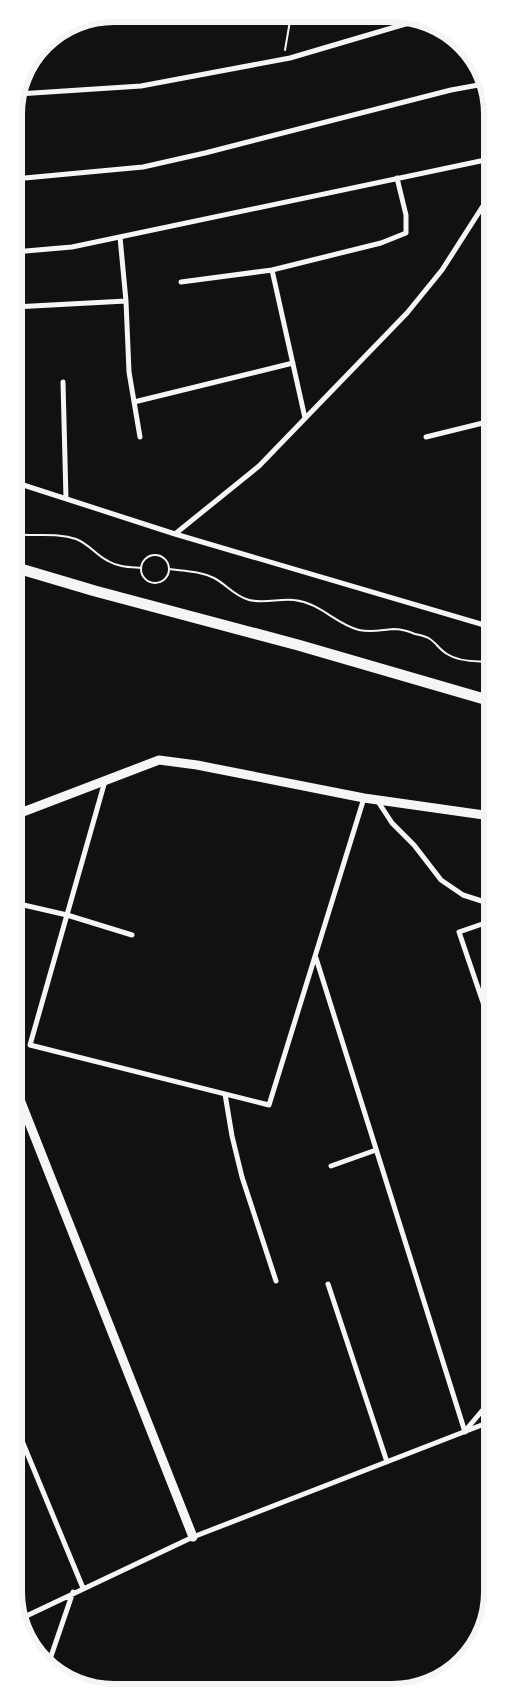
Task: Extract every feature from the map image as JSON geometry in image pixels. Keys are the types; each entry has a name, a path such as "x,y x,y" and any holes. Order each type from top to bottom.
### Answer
{"main road":[{"path":"23,570 95,591 298,645 484,699"}],"street":[{"path":"25,94 141,86 284,59 406,24"},
{"path":"23,178 143,166 205,153 450,90 479,85"},
{"path":"23,251 72,247 484,160"},
{"path":"181,282 272,270 381,243 406,233 406,215 397,178"},
{"path":"175,534 259,466 407,313 442,270 484,204"},
{"path":"120,237 126,301 129,372 140,437"},
{"path":"272,270 305,418"},
{"path":"23,307 126,301"},
{"path":"134,402 293,363"},
{"path":"63,382 66,499"},
{"path":"426,437 484,423"},
{"path":"23,485 175,534 484,625"},
{"path":"23,813 159,760 197,765 364,798 484,815"},
{"path":"105,781 30,1045 269,1105 364,798"},
{"path":"376,800 392,823 414,845 441,880 463,895 483,902"},
{"path":"22,905 67,915 132,935"},
{"path":"483,924 459,932 483,1004"},
{"path":"316,956 465,1432"},
{"path":"225,1094 232,1136 242,1177 276,1282"},
{"path":"22,1105 193,1536"},
{"path":"331,1166 376,1150"},
{"path":"328,1284 387,1462"},
{"path":"465,1432 483,1410"},
{"path":"26,1616 193,1536 483,1425"},
{"path":"22,1441 83,1588"},
{"path":"51,1657 74,1592"}],"path":[{"path":"284,59 290,22"},
{"path":"374,22 389,29"},
{"path":"23,535 56,535 75,539 88,545 108,562 120,566 141,568"},
{"path":"158,555 166,560 169,569 162,581 152,582 144,577 141,568 145,559 149,556 158,555"},
{"path":"169,569 215,578 234,594 248,600 262,602 295,600 320,608 353,628 374,632 394,629 405,630 430,639 449,656 467,660 484,661"}]}
